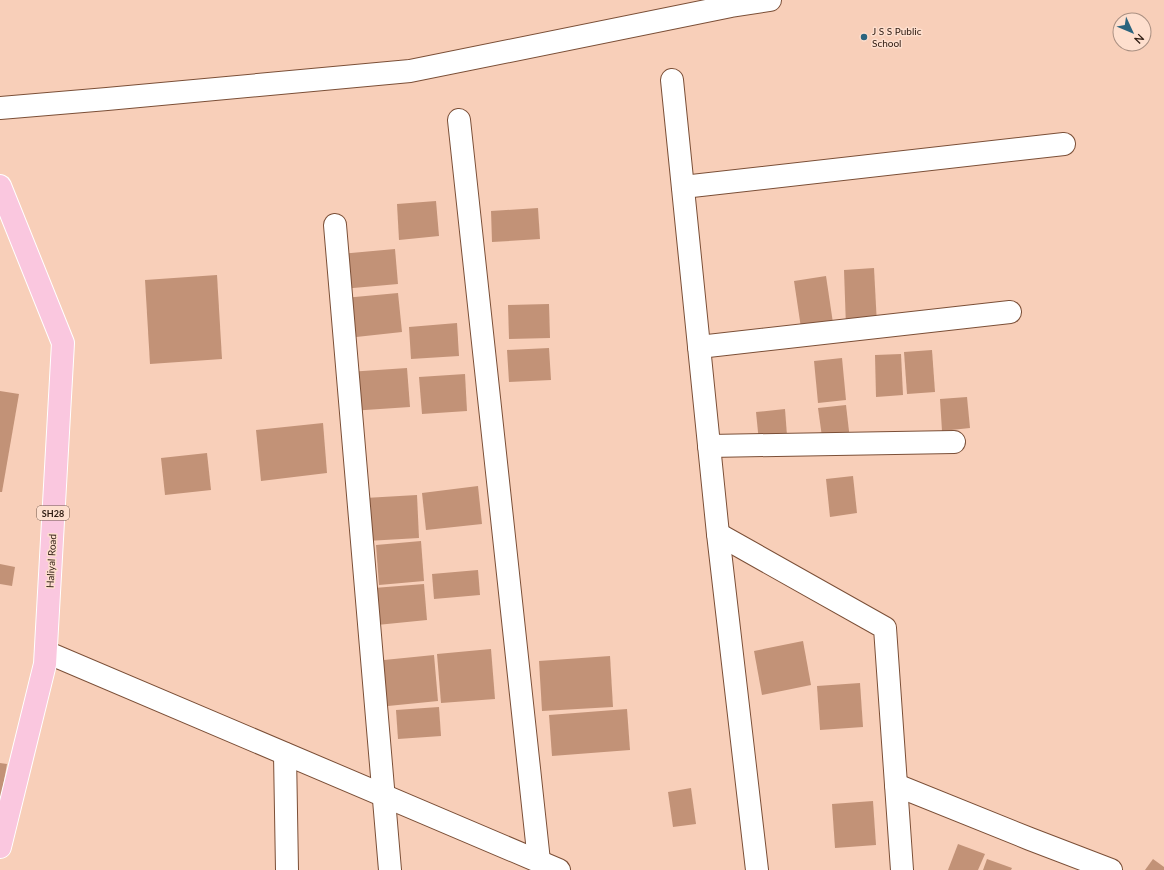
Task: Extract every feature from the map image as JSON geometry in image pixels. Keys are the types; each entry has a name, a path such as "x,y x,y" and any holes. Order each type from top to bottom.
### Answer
{"main road":[{"name":"Haliyal Road","path":"0,186 63,343 46,664 0,847"}],"street":[{"path":"0,108 410,70 770,0"},
{"path":"672,80 718,534 757,870"},
{"path":"459,120 539,861"},
{"path":"683,187 1064,144"},
{"path":"335,225 390,870"},
{"path":"699,347 1010,312"},
{"path":"709,446 954,442"},
{"path":"718,534 884,628 902,870"},
{"path":"46,652 559,870"},
{"path":"285,754 287,870"},
{"path":"896,785 1023,837 1111,870"}],"building":[{"path":"436,201 439,236 399,240 397,204"},
{"path":"538,208 540,239 492,242 491,211"},
{"path":"395,249 398,284 342,289 340,254"},
{"path":"874,268 877,325 846,327 844,270"},
{"path":"217,275 222,359 150,364 145,280"},
{"path":"826,276 833,323 801,328 794,281"},
{"path":"398,293 402,332 347,338 344,298"},
{"path":"549,304 550,338 509,339 508,305"},
{"path":"457,323 459,356 411,359 409,327"},
{"path":"549,348 551,380 509,382 507,350"},
{"path":"932,350 935,392 907,394 904,352"},
{"path":"901,354 903,395 876,397 875,355"},
{"path":"842,358 846,400 818,403 814,361"},
{"path":"407,368 410,407 350,411 348,372"},
{"path":"465,374 467,411 422,414 419,377"},
{"path":"0,391 19,394 2,492 0,492"},
{"path":"967,397 970,428 942,431 940,399"},
{"path":"846,405 850,440 823,444 818,408"},
{"path":"785,409 788,449 760,452 756,412"},
{"path":"323,423 327,473 261,481 256,430"},
{"path":"207,453 211,490 165,495 161,458"},
{"path":"853,476 857,513 830,517 826,479"},
{"path":"478,486 482,524 426,530 422,493"},
{"path":"417,495 419,538 367,541 365,498"},
{"path":"421,541 424,581 379,585 376,545"},
{"path":"0,564 15,567 12,586 0,584"},
{"path":"478,570 480,595 434,599 432,574"},
{"path":"424,584 427,620 377,625 374,588"},
{"path":"803,641 811,685 762,695 754,651"},
{"path":"491,649 495,699 441,703 437,654"},
{"path":"434,655 438,701 378,707 374,661"},
{"path":"610,656 613,707 542,711 539,661"},
{"path":"860,683 863,727 820,730 817,686"},
{"path":"439,707 441,736 398,739 396,710"},
{"path":"627,709 630,750 552,756 549,715"},
{"path":"0,763 7,764 1,797 0,797"},
{"path":"691,788 696,824 673,827 668,792"},
{"path":"873,801 876,845 835,848 832,804"},
{"path":"958,844 985,854 978,870 948,870"},
{"path":"987,859 1012,868 1011,870 983,870"},
{"path":"1153,859 1164,867 1164,870 1145,870"}],"place":[{"name":"J S S Public School","path":"864,37"}]}
